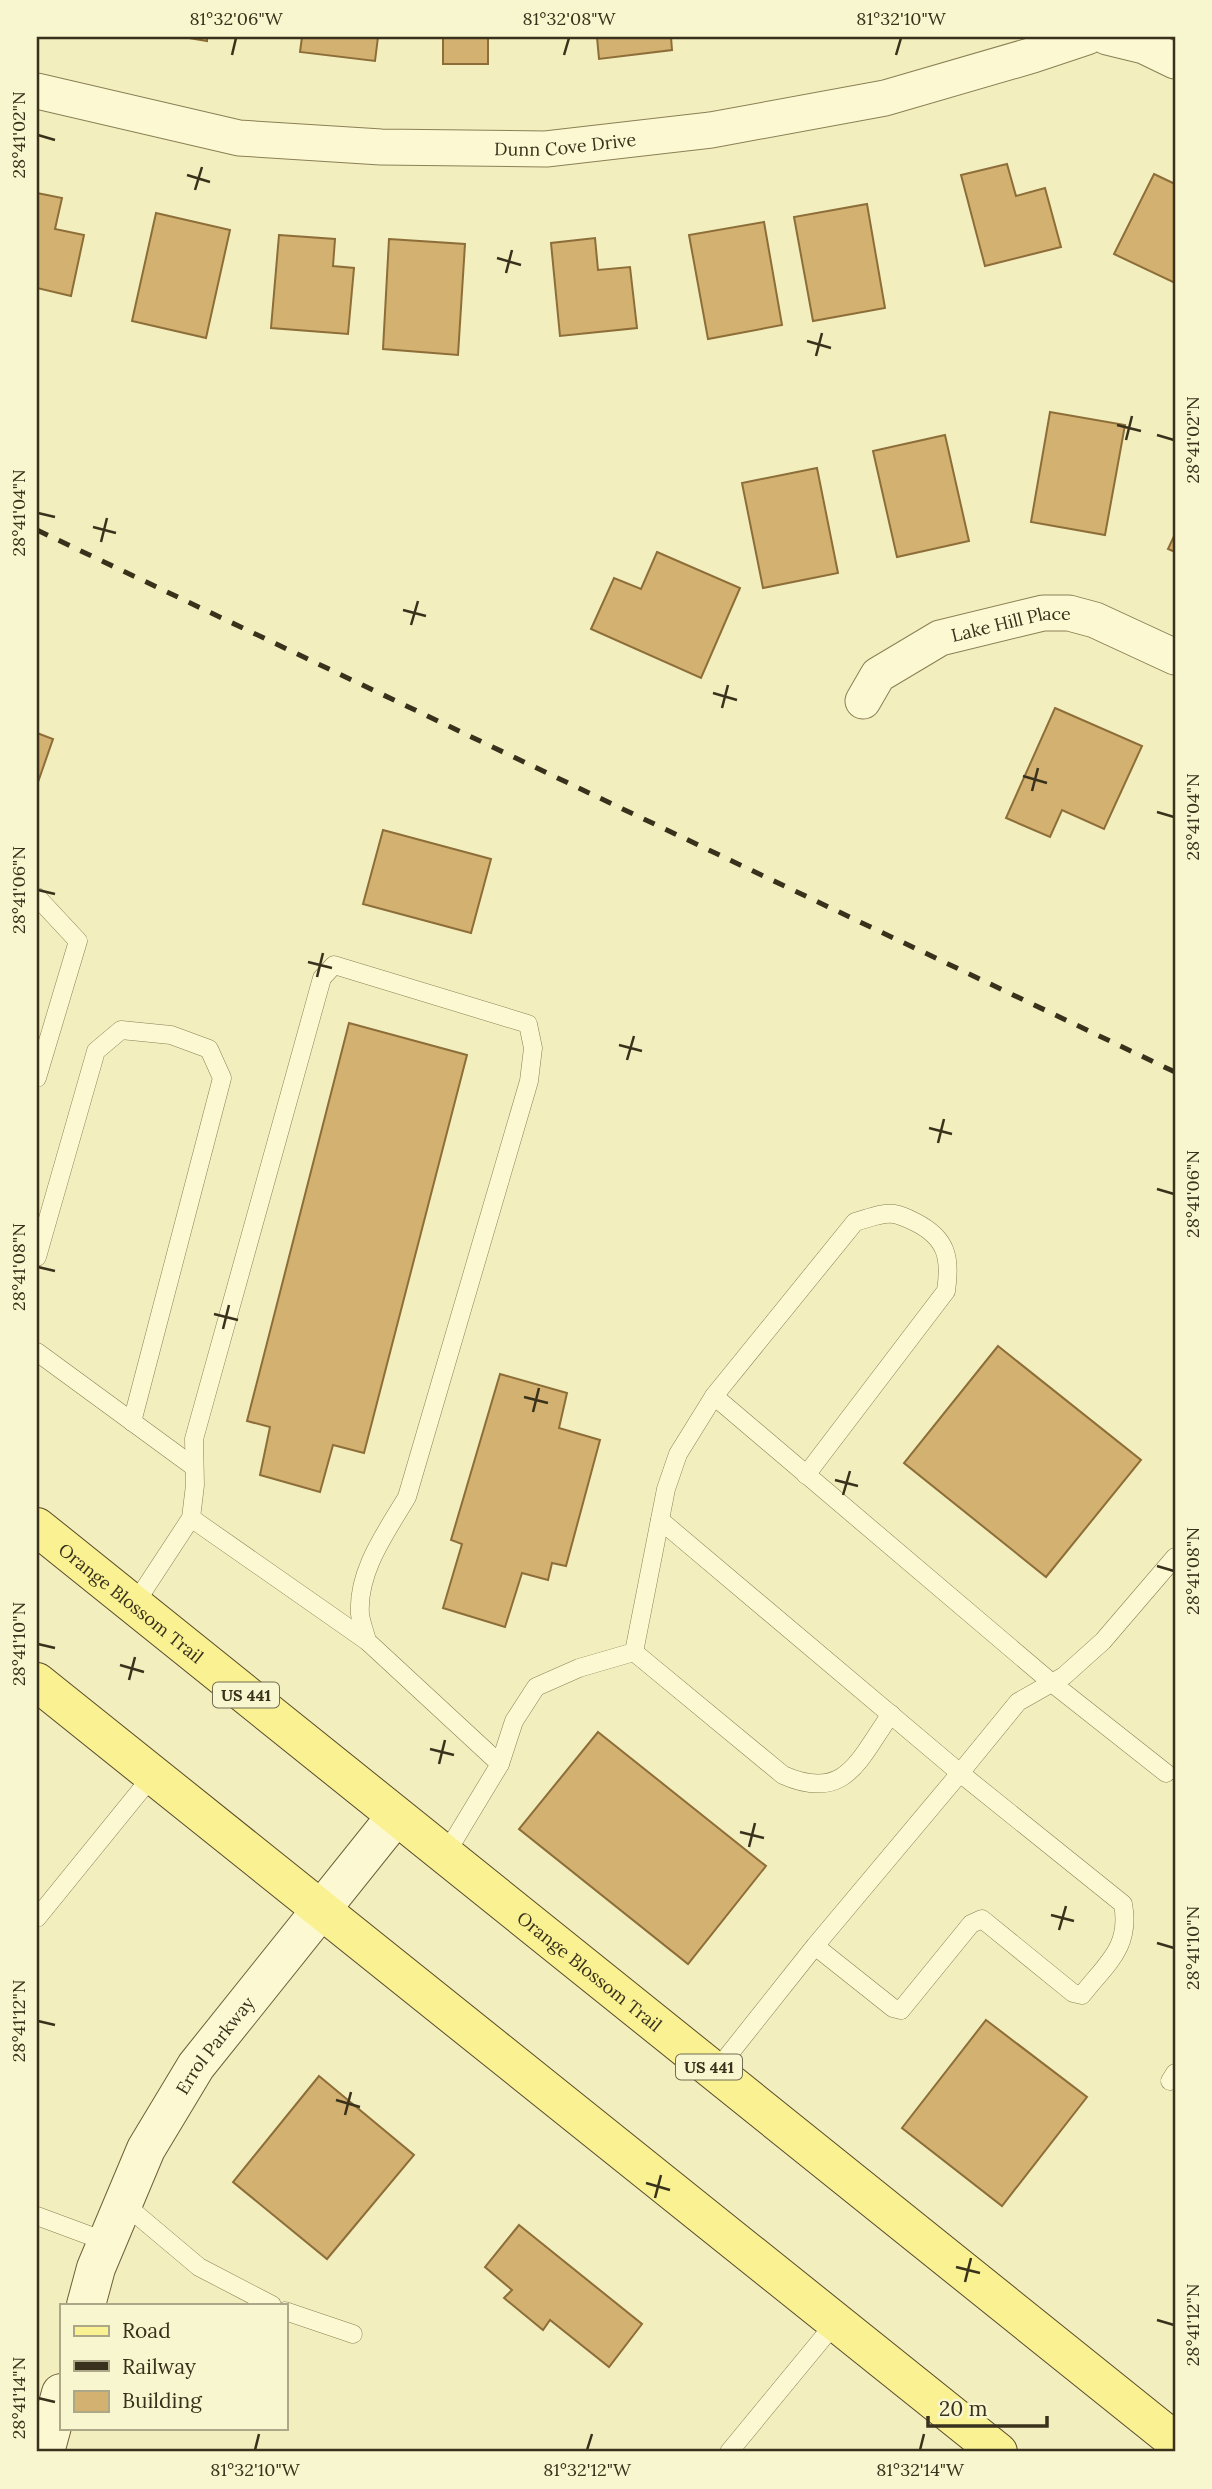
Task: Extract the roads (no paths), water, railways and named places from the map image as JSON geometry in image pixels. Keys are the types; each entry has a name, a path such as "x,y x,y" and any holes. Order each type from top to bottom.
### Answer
{"main road":[{"name":"Orange Blossom Trail","path":"37,1527 1175,2441"},
{"path":"37,1682 998,2452"}],"street":[{"name":"Dunn Cove Drive","path":"37,92 239,138 381,147 546,149 711,130 884,98 1087,37"},
{"path":"1107,37 1144,46 1175,61"},
{"name":"Lake Hill Place","path":"863,701 878,675 940,638 1043,613 1069,613 1095,620 1175,657"},
{"name":"Errol Parkway","path":"86,2304 96,2268 146,2149 196,2066 397,1816"},
{"path":"45,2452 60,2397"}],"lane":[{"path":"37,897 78,941 37,1078"},
{"path":"134,1605 191,1518 195,1485 194,1439 322,978 334,965 528,1024 533,1048 529,1081 407,1497 372,1557 361,1594 360,1614 367,1641"},
{"path":"37,1257 96,1051 121,1030 171,1035 209,1049 222,1078 132,1422"},
{"path":"634,1652 666,1489 678,1454 714,1396 855,1223 877,1215 894,1214 927,1228 940,1240 947,1257 946,1292 806,1475"},
{"path":"37,1352 194,1467"},
{"path":"714,1396 1052,1683 1166,1773"},
{"path":"191,1518 367,1641 500,1764"},
{"path":"660,1520 960,1773 1123,1904 1127,1924 1121,1945 1082,1994 1073,1993 982,1919 971,1924 901,2010 893,2008 815,1946"},
{"path":"715,2072 815,1946 1018,1702 1064,1676 1103,1641 1175,1558"},
{"path":"634,1652 783,1775 803,1784 832,1784 848,1774 891,1714"},
{"path":"445,1855 500,1764 514,1721 536,1687 579,1668 634,1652"},
{"path":"37,1918 153,1775"},
{"path":"123,2203 199,2267 270,2304"},
{"path":"37,2216 107,2242"},
{"path":"287,2312 354,2334"},
{"path":"729,2452 836,2322"}],"railway":[{"path":"37,530 1175,1072"}]}
